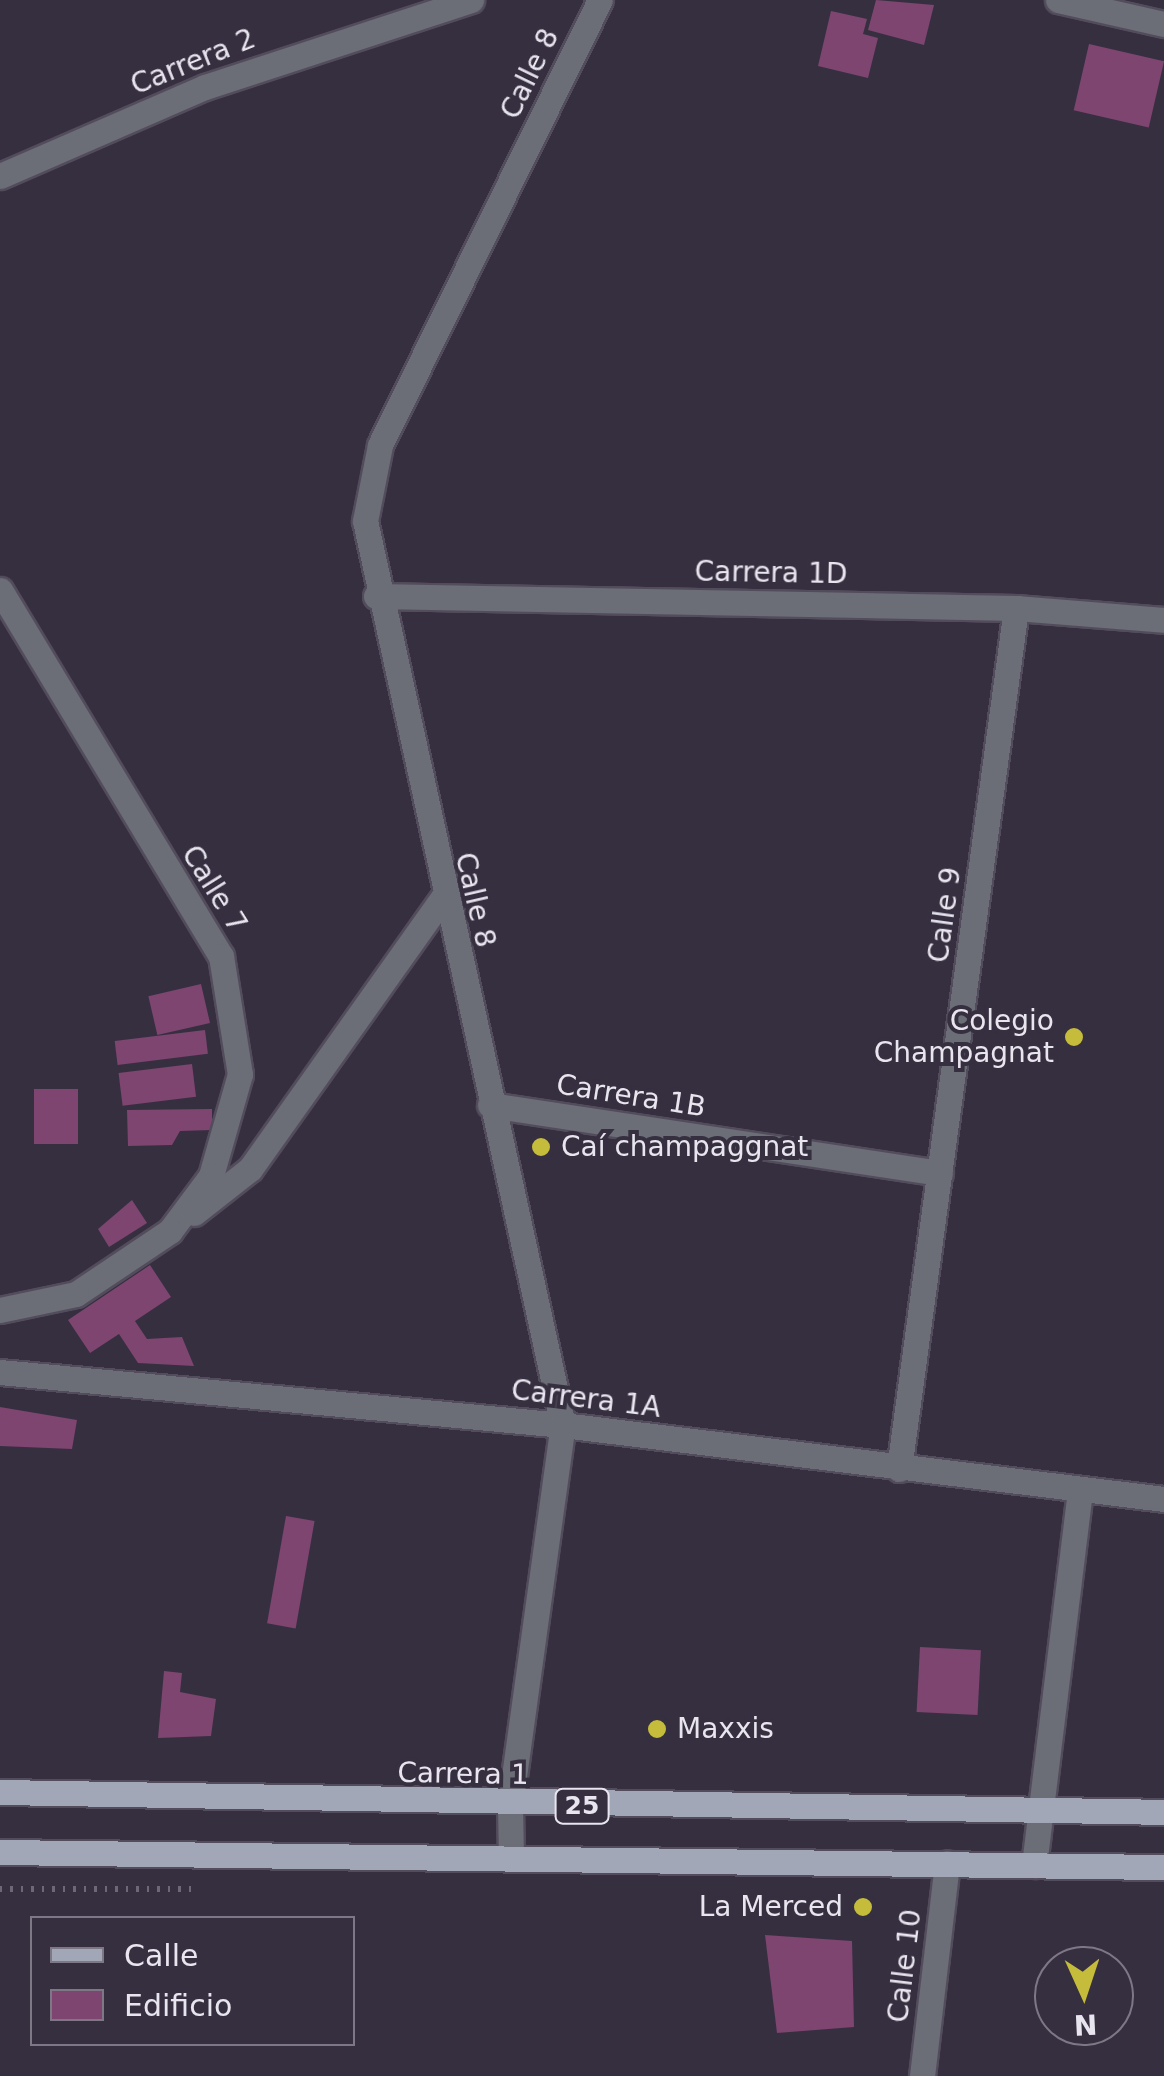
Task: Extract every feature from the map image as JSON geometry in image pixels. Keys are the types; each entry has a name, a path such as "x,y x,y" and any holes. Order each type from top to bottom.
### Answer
{"main road":[{"name":"Carrera 1","path":"0,1792 510,1805 1164,1812"},
{"name":"25","path":"0,1852 1164,1866"}],"street":[{"name":"Carrera 2","path":"0,176 205,87 471,0"},
{"name":"Calle 8","path":"510,1858 510,1805 563,1425 376,596 365,521 380,446 600,0"},
{"path":"1058,0 1164,24"},
{"name":"Calle 7","path":"0,590 221,956 239,1023 230,1129 170,1231 76,1294 0,1310"},
{"name":"Carrera 1D","path":"376,596 1016,608 1164,620"},
{"name":"Calle 9","path":"898,1469 1016,608"},
{"path":"170,1231 250,1169 444,897"},
{"name":"Carrera 1B","path":"490,1105 940,1174"},
{"name":"Carrera 1A","path":"0,1372 563,1425 1164,1499"},
{"path":"1034,1865 1037,1811 1080,1490"},
{"name":"Calle 10","path":"922,2076 947,1864"}],"building":[{"path":"876,0 934,5 924,45 868,30"},
{"path":"831,11 867,19 863,34 878,38 868,78 818,66"},
{"path":"1089,44 1164,61 1149,128 1074,110"},
{"path":"201,984 210,1023 157,1035 148,996"},
{"path":"205,1030 208,1054 118,1065 115,1041"},
{"path":"192,1064 196,1097 123,1106 119,1073"},
{"path":"34,1089 78,1089 78,1144 34,1144"},
{"path":"212,1109 212,1130 180,1131 172,1145 128,1146 127,1110"},
{"path":"132,1200 147,1223 109,1247 98,1229"},
{"path":"150,1265 171,1297 135,1321 147,1339 182,1337 194,1366 138,1363 119,1334 90,1353 68,1320"},
{"path":"0,1407 77,1420 72,1449 0,1446"},
{"path":"286,1516 315,1521 296,1628 267,1623"},
{"path":"920,1647 981,1650 978,1715 917,1712"},
{"path":"164,1671 182,1673 180,1692 216,1699 211,1736 158,1738"},
{"path":"765,1935 852,1941 854,2027 777,2033"}],"place":[{"name":"Colegio Champagnat","path":"1074,1037"},
{"name":"Caí champaggnat","path":"541,1147"},
{"name":"Maxxis","path":"657,1729"},
{"name":"La Merced","path":"863,1907"}]}
